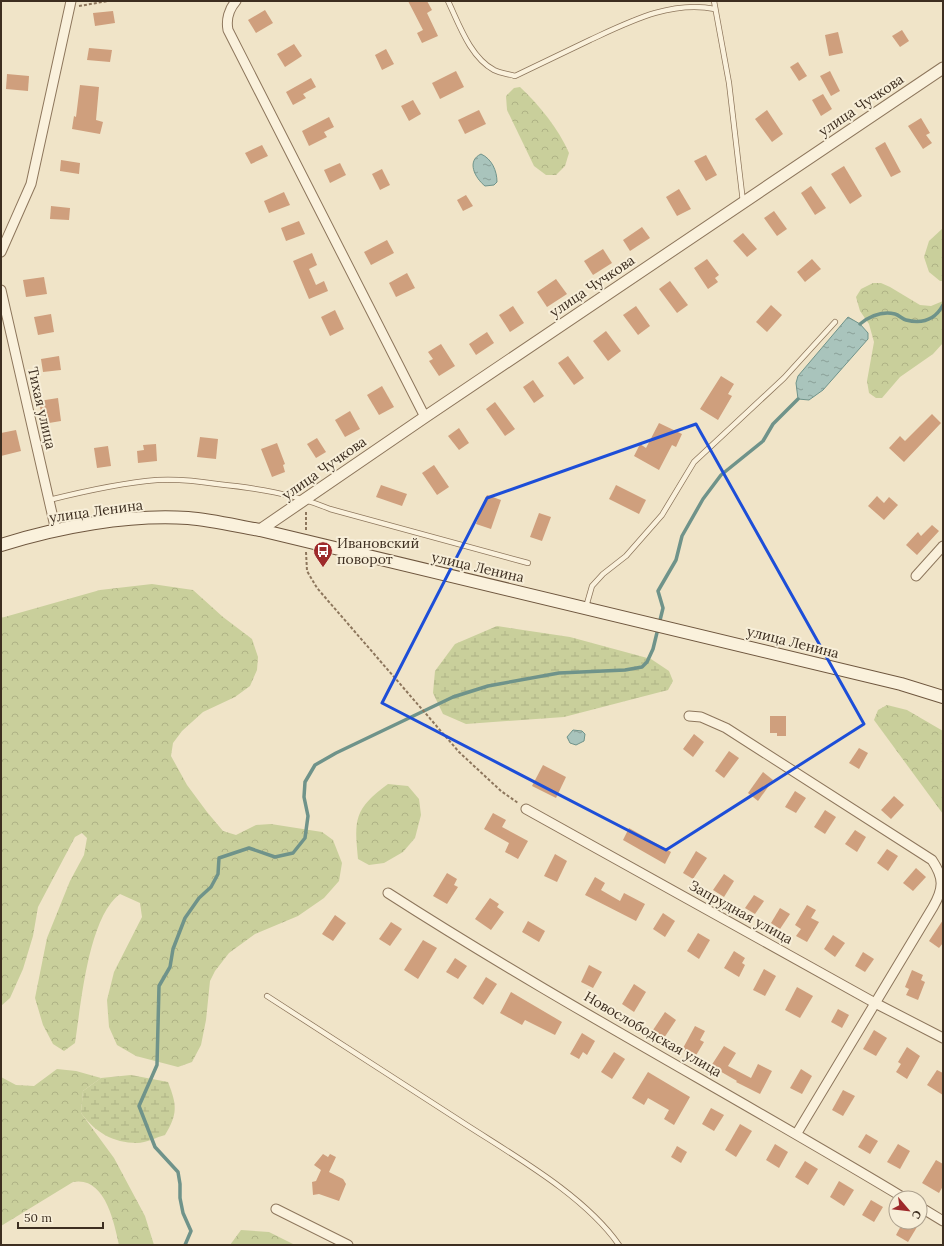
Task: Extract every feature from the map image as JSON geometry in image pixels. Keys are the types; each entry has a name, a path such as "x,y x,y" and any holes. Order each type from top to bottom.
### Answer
{"main road":[{"name":"улица Ленина","path":"1,545 56,531 114,521 152,518 188,518 260,530 901,684 943,697"}],"street":[{"path":"236,1 231,6 226,23 228,30 425,417"},
{"path":"1,252 31,184 71,4"},
{"name":"улица Чучкова","path":"260,530 943,68"},
{"name":"Тихая улица","path":"2,295 56,531"},
{"path":"916,576 943,546"},
{"path":"690,716 701,717 726,728 932,860 939,870 943,884 940,897 797,1133"},
{"name":"Запрудная улица","path":"526,809 875,1003 943,1038"},
{"name":"Новослободская улица","path":"388,893 470,946 797,1133 891,1190"},
{"path":"276,1209 348,1245"},
{"path":"928,1213 943,1221"}],"lane":[{"path":"448,1 462,31 481,60 494,70 515,76 644,14 677,6 700,5 715,9"},
{"path":"714,1 729,83 743,202"},
{"path":"586,608 592,586 602,574 626,556 662,515 694,462 784,378 835,322"},
{"path":"49,500 91,490 158,480 202,482 256,488 306,499 330,509 528,563"},
{"path":"267,996 494,1143 569,1194 607,1227 619,1245"}],"path":[{"path":"71,4 108,1"},
{"path":"306,499 307,571 317,588 459,752 501,791 526,809"}],"highlighted area":[{"path":"696,424 864,724 666,850 382,703 487,498"}],"green space":[{"path":"520,87 548,118 560,135 569,153 565,166 556,175 546,175 534,166 507,110 506,96 514,88"},
{"path":"943,228 943,281 940,281 929,272 924,257 929,241"},
{"path":"873,283 881,283 890,287 920,305 931,306 943,301 943,343 933,354 900,377 882,398 876,398 869,393 867,381 874,342 869,324 860,311 856,297 861,289"},
{"path":"152,584 193,590 223,617 252,639 258,657 257,670 250,686 235,697 203,712 182,731 173,743 171,756 187,785 223,831 236,835 256,825 271,824 322,832 333,840 342,863 339,881 324,898 298,916 255,934 229,953 215,971 210,981 206,1020 201,1045 192,1062 178,1067 136,1056 117,1045 109,1027 107,1000 114,972 142,917 140,903 120,894 109,905 100,922 93,941 83,985 75,1043 64,1051 53,1044 43,1025 35,998 47,938 70,881 84,855 87,838 82,833 75,837 38,907 33,936 23,969 10,998 1,1006 1,618 100,590"},
{"path":"497,626 570,637 651,659 669,671 673,681 668,690 564,717 466,724 443,714 433,693 435,671 455,644"},
{"path":"887,705 907,710 943,731 943,814 874,720 878,710"},
{"path":"388,784 408,786 419,799 421,815 415,838 403,852 384,863 369,865 358,859 356,834 357,824 359,816 368,801"},
{"path":"57,1069 76,1071 101,1078 83,1091 81,1113 114,1158 145,1216 154,1245 119,1245 111,1213 106,1203 100,1193 93,1186 84,1182 73,1182 1,1226 1,1077 16,1085 34,1086"},
{"path":"131,1075 168,1082 175,1109 172,1121 165,1135 140,1143 112,1139 92,1126 81,1113 83,1091 101,1078"},
{"path":"241,1230 269,1232 295,1245 230,1245"}],"water":[{"path":"481,154 491,162 495,170 497,182 494,185 485,186 475,174 473,165 474,161 476,157"},
{"path":"848,317 860,324 868,333 868,339 823,390 809,400 798,399 796,383 798,376"},
{"path":"573,730 582,731 585,734 584,741 576,745 570,743 567,737"}],"building":[{"path":"408,1 427,1 432,10 427,13 438,36 422,43 417,33 423,30"},
{"path":"265,10 273,23 256,33 248,20"},
{"path":"113,11 115,23 95,26 93,13"},
{"path":"902,30 909,41 900,47 892,36"},
{"path":"838,32 843,53 829,56 825,35"},
{"path":"294,44 302,56 285,67 277,54"},
{"path":"89,48 112,50 110,62 87,60"},
{"path":"386,49 394,64 382,70 375,55"},
{"path":"798,62 807,76 799,81 790,67"},
{"path":"456,71 464,87 440,99 432,83"},
{"path":"830,71 840,91 831,96 820,76"},
{"path":"7,74 29,76 28,91 6,89"},
{"path":"311,78 316,87 303,94 306,98 293,105 286,92"},
{"path":"80,85 99,87 96,120 103,122 100,134 72,129 74,116 76,117"},
{"path":"823,94 832,109 821,116 812,100"},
{"path":"413,100 421,114 409,121 401,106"},
{"path":"479,110 486,124 465,134 458,120"},
{"path":"767,110 783,134 772,142 755,119"},
{"path":"329,117 334,127 324,132 327,137 309,146 302,131"},
{"path":"921,118 930,133 926,135 932,143 923,149 908,126"},
{"path":"885,142 901,172 891,177 875,148"},
{"path":"262,145 268,156 251,164 245,153"},
{"path":"706,155 717,175 706,181 694,161"},
{"path":"61,160 80,163 79,174 60,171"},
{"path":"340,163 346,175 330,183 324,170"},
{"path":"844,166 862,196 850,204 831,174"},
{"path":"382,169 390,185 380,190 372,174"},
{"path":"811,186 826,208 815,215 801,193"},
{"path":"679,189 691,209 677,216 666,197"},
{"path":"284,192 290,205 269,213 264,201"},
{"path":"466,195 473,206 463,211 457,200"},
{"path":"51,206 70,208 69,220 50,219"},
{"path":"774,211 787,229 777,236 764,218"},
{"path":"299,221 305,234 286,241 281,228"},
{"path":"642,227 650,238 630,251 623,240"},
{"path":"743,233 757,249 747,257 733,241"},
{"path":"387,240 394,253 371,265 364,252"},
{"path":"603,249 612,263 593,275 584,261"},
{"path":"312,253 317,265 309,269 316,285 324,281 328,291 309,299 293,261"},
{"path":"707,259 719,275 715,278 718,282 708,289 694,268"},
{"path":"812,259 821,269 805,282 797,272"},
{"path":"407,273 415,288 396,297 389,283"},
{"path":"44,277 47,294 26,297 23,280"},
{"path":"556,279 567,294 547,307 537,292"},
{"path":"670,281 688,305 677,313 659,289"},
{"path":"771,305 782,315 767,332 756,322"},
{"path":"513,306 524,323 510,332 499,315"},
{"path":"636,306 650,326 638,335 623,315"},
{"path":"335,310 344,329 330,336 321,317"},
{"path":"51,314 54,332 38,335 34,317"},
{"path":"606,331 621,351 608,361 593,341"},
{"path":"487,332 494,343 476,355 469,344"},
{"path":"441,344 455,366 439,376 429,361 433,359 428,352"},
{"path":"59,356 61,370 43,372 41,359"},
{"path":"568,356 584,378 574,385 558,363"},
{"path":"721,376 734,384 728,394 732,396 718,420 700,409"},
{"path":"533,380 544,396 534,403 523,387"},
{"path":"382,386 394,407 379,415 367,395"},
{"path":"58,398 61,421 43,424 39,401"},
{"path":"495,402 515,429 505,436 486,409"},
{"path":"350,411 360,429 345,437 335,420"},
{"path":"932,414 941,423 904,462 889,448 900,436 905,441"},
{"path":"659,423 682,434 676,447 672,445 659,470 634,456 640,444 646,448"},
{"path":"459,428 469,443 459,450 448,436"},
{"path":"16,430 21,451 1,456 1,433"},
{"path":"200,437 218,439 216,459 197,457"},
{"path":"317,438 326,452 316,458 307,444"},
{"path":"277,443 285,464 283,465 285,472 272,477 261,449"},
{"path":"156,444 157,461 138,463 137,451 144,450 143,445"},
{"path":"108,446 111,466 97,468 94,448"},
{"path":"434,465 449,487 437,495 422,473"},
{"path":"381,485 407,494 402,506 376,497"},
{"path":"616,485 646,500 639,514 609,499"},
{"path":"487,495 501,500 491,529 476,524"},
{"path":"877,496 884,503 889,497 898,505 884,520 868,506"},
{"path":"539,513 551,517 542,541 530,537"},
{"path":"932,525 939,531 917,555 906,545 918,532 921,536"},
{"path":"770,716 786,716 786,736 777,736 777,733 770,733"},
{"path":"694,734 704,742 693,757 683,749"},
{"path":"859,748 868,753 859,769 849,763"},
{"path":"729,751 739,758 724,778 715,771"},
{"path":"543,765 566,777 556,798 532,786"},
{"path":"763,772 773,780 758,801 748,793"},
{"path":"795,791 806,798 796,813 785,807"},
{"path":"894,796 904,805 891,819 881,810"},
{"path":"825,810 836,817 825,834 814,827"},
{"path":"493,813 506,820 502,827 528,841 518,859 505,852 509,843 484,829"},
{"path":"629,828 671,852 665,864 623,840"},
{"path":"855,830 866,837 857,852 845,844"},
{"path":"887,849 898,856 888,871 877,863"},
{"path":"696,851 707,858 693,879 683,873"},
{"path":"555,854 567,861 557,882 544,876"},
{"path":"916,868 926,877 913,891 903,883"},
{"path":"447,873 457,879 454,885 458,887 447,904 433,896"},
{"path":"724,874 734,881 724,897 713,890"},
{"path":"595,877 605,883 601,890 620,901 624,893 645,904 636,921 585,895"},
{"path":"754,895 764,901 755,914 745,908"},
{"path":"490,898 499,904 497,907 504,912 491,930 475,919"},
{"path":"807,905 816,910 811,918 819,922 807,942 796,936 801,929 795,925"},
{"path":"780,908 790,914 780,929 771,923"},
{"path":"663,913 675,921 665,937 653,929"},
{"path":"335,915 346,923 333,941 322,934"},
{"path":"943,920 943,943 939,948 929,941"},
{"path":"528,921 545,931 539,942 522,932"},
{"path":"391,922 402,929 390,946 379,939"},
{"path":"698,933 710,940 699,959 687,951"},
{"path":"833,935 845,943 835,957 824,949"},
{"path":"423,940 437,948 418,979 404,970"},
{"path":"734,951 745,958 742,963 745,965 739,977 724,968"},
{"path":"863,952 874,959 865,972 855,966"},
{"path":"455,958 467,966 458,979 446,972"},
{"path":"589,965 602,972 593,988 581,982"},
{"path":"764,969 776,976 765,996 753,990"},
{"path":"912,970 923,975 921,980 925,982 918,1000 906,995 909,989 905,987"},
{"path":"486,977 497,984 483,1005 473,998"},
{"path":"634,984 646,992 634,1012 622,1004"},
{"path":"797,987 813,996 800,1018 785,1010"},
{"path":"511,992 562,1022 555,1035 525,1020 522,1025 500,1013"},
{"path":"838,1009 849,1015 842,1028 831,1022"},
{"path":"665,1012 676,1020 664,1038 653,1030"},
{"path":"695,1026 705,1031 700,1040 704,1042 695,1057 682,1050"},
{"path":"874,1030 887,1038 876,1056 863,1049"},
{"path":"582,1033 595,1041 587,1055 583,1052 579,1059 570,1054"},
{"path":"724,1046 736,1053 728,1066 751,1078 758,1064 772,1071 760,1094 736,1082 737,1081 711,1066"},
{"path":"907,1047 920,1056 907,1079 896,1072 901,1064 898,1062"},
{"path":"614,1052 625,1059 612,1079 601,1072"},
{"path":"801,1069 812,1076 802,1094 790,1088"},
{"path":"937,1070 943,1073 943,1095 927,1085"},
{"path":"648,1072 690,1097 674,1125 664,1119 669,1110 648,1098 644,1105 632,1098"},
{"path":"843,1090 855,1096 843,1116 832,1110"},
{"path":"711,1108 724,1115 714,1131 702,1124"},
{"path":"740,1124 752,1131 736,1157 725,1150"},
{"path":"866,1134 878,1141 870,1154 858,1147"},
{"path":"775,1144 788,1152 779,1168 766,1160"},
{"path":"898,1144 910,1151 900,1169 887,1162"},
{"path":"677,1146 687,1152 681,1163 671,1157"},
{"path":"323,1154 328,1157 330,1154 336,1157 329,1172 343,1179 346,1184 339,1201 319,1194 313,1195 312,1182 316,1181 321,1170 314,1165"},
{"path":"936,1160 943,1164 943,1186 939,1193 922,1183"},
{"path":"805,1161 818,1169 808,1185 795,1177"},
{"path":"839,1181 854,1190 844,1206 830,1197"},
{"path":"871,1200 883,1207 874,1222 862,1215"},
{"path":"899,1230 915,1230 908,1242 896,1235"}],"waterway":[{"path":"860,324 872,317 885,313 895,314 906,320 912,321 928,320 936,314 943,305"},
{"path":"185,1245 191,1231 183,1213 178,1172 155,1147 139,1106 157,1065 159,986 170,967 173,949 185,918 199,898 211,887 218,874 219,858 249,848 275,857 293,853 305,838 308,816 304,797 305,782 315,765 336,753 453,697 488,686 559,673 625,670 642,667 647,662 653,649 663,608 658,591 676,560 682,536 703,499 721,475 763,441 773,424 798,399"}],"place":[{"name":"Ивановский поворот","path":"323,568"}]}
